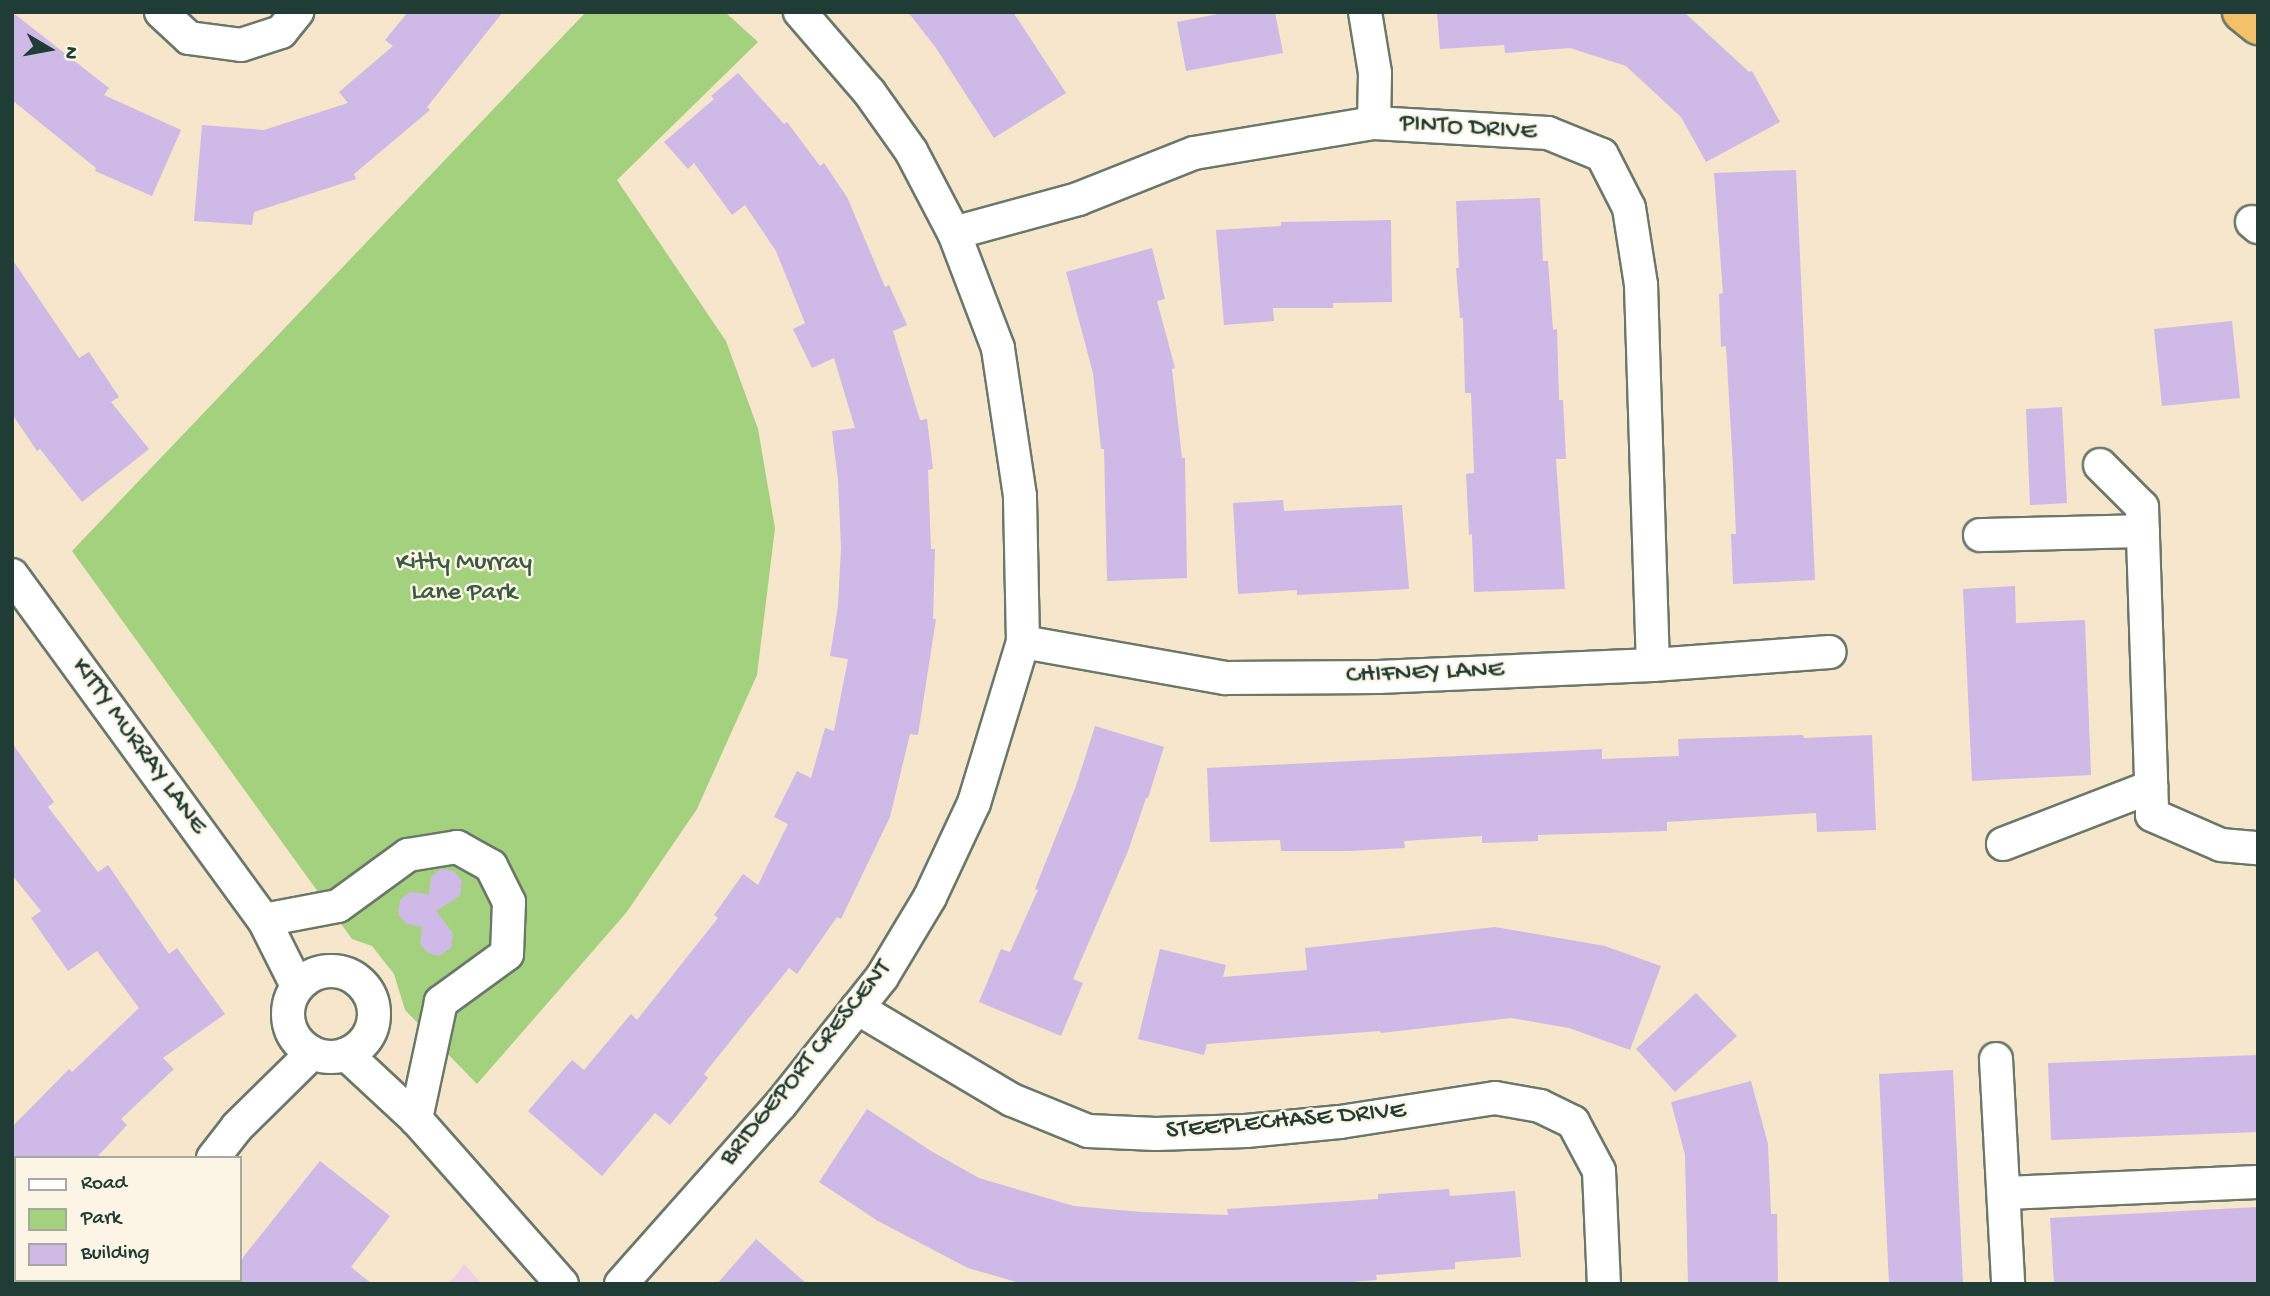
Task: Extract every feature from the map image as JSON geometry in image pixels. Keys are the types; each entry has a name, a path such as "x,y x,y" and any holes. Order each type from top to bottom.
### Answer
{"highway":[{"path":"2242,12 2258,25"}],"street":[{"path":"161,12 189,37 241,45 281,32 297,12"},
{"name":"BRIDGEPORT CRESCENT","path":"621,1284 780,1104 882,977 930,897 974,803 1023,642 1020,496 998,348 954,233 911,152 869,92 800,12"},
{"path":"1365,12 1375,74 1374,123"},
{"name":"PINTO DRIVE","path":"954,233 1078,199 1194,153 1374,123 1548,133 1602,155 1629,208 1641,285 1653,664"},
{"path":"2100,465 2142,507 2152,815 2221,845 2258,848"},
{"path":"1980,535 2143,531"},
{"name":"KITTY MURRAY LANE","path":"12,575 264,920 297,986"},
{"name":"CHIFNEY LANE","path":"1023,642 1226,678 1378,677 1653,664 1829,652"},
{"path":"2003,844 2151,787"},
{"path":"264,920 338,906 408,855 457,847 491,866 509,902 507,954 441,1002 416,1119"},
{"name":"KITTY MURRAY LANE","path":"264,920 326,970"},
{"path":"326,970 341,971 355,977 368,991 374,1005 358,1045 327,1057 302,1042 287,1012 297,986 311,975 326,970"},
{"name":"STEEPLECHASE DRIVE","path":"857,1008 1012,1100 1087,1131 1156,1134 1245,1131 1340,1122 1495,1098 1540,1106 1573,1122 1599,1171 1604,1284"},
{"path":"215,1156 302,1042"},
{"path":"358,1045 416,1119 562,1284"},
{"path":"1996,1059 2008,1284"},
{"path":"2005,1193 2258,1182"}],"shaded area":[{"path":"464,1264 482,1284 449,1284"}],"green space":[{"name":"Kitty Murray Lane Park","path":"586,12 725,12 758,42 617,180 726,341 758,429 775,528 757,675 697,809 626,913 477,1084 405,1010 394,974 372,946 352,939 72,551"}],"building":[{"path":"12,12 109,88 104,95 181,130 152,196 95,171 96,168 12,100"},
{"path":"408,12 503,12 427,107 430,110 354,174 356,179 254,212 252,225 194,221 202,125 264,130 348,103 339,92 393,46 385,40"},
{"path":"908,12 1013,12 1066,93 994,138 936,48"},
{"path":"1228,12 1275,12 1283,53 1186,71 1177,22"},
{"path":"1437,12 1684,12 1749,72 1752,71 1780,122 1706,162 1681,117 1626,66 1570,48 1505,53 1504,45 1440,49"},
{"path":"738,73 784,124 787,122 820,166 824,163 847,197 885,287 889,285 907,325 893,331 920,420 927,419 933,469 928,470 931,549 935,549 933,619 936,619 918,735 910,734 890,817 841,919 837,917 797,974 789,968 704,1074 708,1078 670,1125 655,1113 602,1176 528,1111 572,1060 584,1070 631,1014 637,1020 718,918 714,915 743,874 758,885 788,824 774,817 797,771 811,778 825,728 834,731 848,659 830,656 838,606 841,548 838,480 832,431 855,428 834,358 812,368 793,329 805,323 776,251 745,205 732,215 694,163 688,169 664,142 714,99 711,96"},
{"path":"1796,170 1815,580 1733,584 1731,534 1736,534 1733,467 1726,346 1721,347 1719,294 1723,293 1714,173"},
{"path":"1540,198 1543,261 1548,261 1553,330 1557,329 1559,400 1563,400 1566,459 1556,459 1565,589 1474,592 1466,474 1474,473 1471,393 1465,393 1463,318 1460,318 1456,268 1459,268 1456,201"},
{"path":"1391,220 1392,302 1333,303 1333,308 1273,308 1274,321 1224,325 1216,230 1281,226 1281,222"},
{"path":"1152,248 1165,299 1157,301 1175,368 1172,369 1182,458 1185,458 1187,578 1107,581 1104,449 1101,449 1093,373 1066,272"},
{"path":"12,259 79,358 89,352 119,397 111,402 149,449 82,502 40,449 37,451 12,414"},
{"path":"2232,321 2240,398 2162,406 2154,329"},
{"path":"2062,407 2067,503 2030,505 2026,409"},
{"path":"1283,500 1284,511 1402,505 1409,589 1297,595 1297,590 1238,594 1233,503"},
{"path":"2015,586 2016,623 2085,620 2091,775 1972,781 1963,589"},
{"path":"1095,726 1164,747 1128,851 1073,979 1083,983 1061,1036 979,1002 1001,949 1010,952 1038,890 1035,889 1076,786"},
{"path":"1803,735 1804,738 1872,735 1876,830 1817,832 1816,813 1667,822 1667,831 1538,835 1538,841 1482,843 1482,836 1404,841 1405,848 1349,851 1281,851 1280,840 1210,842 1207,768 1602,749 1602,759 1679,756 1678,739"},
{"path":"12,743 54,802 48,807 98,872 108,865 169,954 177,948 225,1014 163,1058 174,1069 121,1119 127,1125 98,1156 12,1158 12,1127 69,1069 72,1072 139,1008 97,951 68,971 31,918 41,911 12,875"},
{"path":"441,869 454,871 462,881 460,896 436,911 453,933 451,948 439,956 428,953 420,944 422,927 406,924 398,914 400,900 410,892 429,894 431,877"},
{"path":"1495,927 1605,946 1661,966 1630,1050 1569,1028 1511,1018 1381,1033 1207,1044 1204,1055 1138,1039 1160,949 1226,965 1223,977 1307,970 1305,948"},
{"path":"1696,993 1737,1036 1675,1092 1636,1049"},
{"path":"2258,1055 2258,1132 2051,1140 2048,1063"},
{"path":"1953,1070 1963,1284 1889,1284 1879,1074"},
{"path":"1751,1081 1768,1144 1771,1214 1777,1214 1778,1284 1688,1284 1685,1155 1671,1102"},
{"path":"867,1109 931,1151 979,1178 1074,1206 1228,1215 1227,1209 1378,1199 1378,1194 1449,1189 1450,1196 1515,1191 1521,1257 1455,1262 1455,1269 1376,1275 1377,1280 1325,1284 1023,1284 968,1268 878,1221 819,1182"},
{"path":"320,1161 390,1216 351,1267 372,1284 224,1284 242,1282 244,1256"},
{"path":"2258,1207 2258,1282 2054,1284 2050,1218"},
{"path":"756,1239 807,1284 717,1284"}]}
